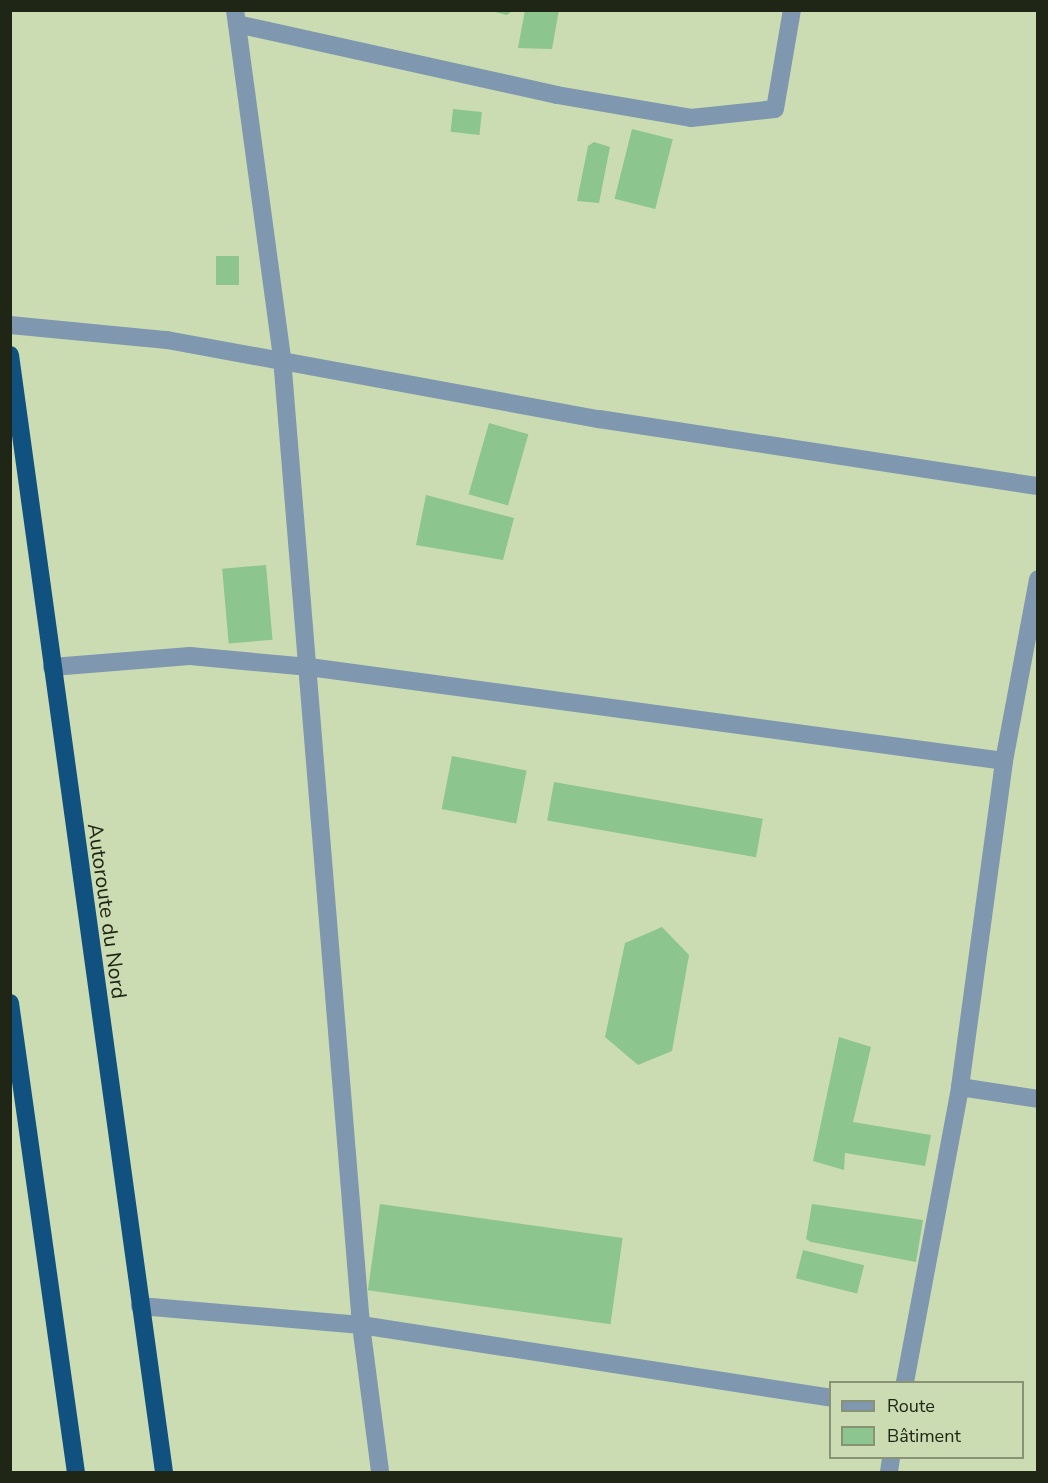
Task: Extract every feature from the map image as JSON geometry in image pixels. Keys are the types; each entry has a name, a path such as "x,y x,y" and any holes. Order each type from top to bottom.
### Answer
{"highway":[{"name":"Autoroute du Nord","path":"10,355 164,1473"},
{"path":"10,1003 76,1473"}],"street":[{"path":"380,1473 361,1325 282,358 236,17 557,95 691,118 775,109 792,10"},
{"path":"10,325 282,358 599,419 1038,486"},
{"path":"904,1381 960,1088 1004,761 1038,579"},
{"path":"52,667 190,656 309,667 1004,761"},
{"path":"960,1088 1038,1099"},
{"path":"140,1306 361,1325 829,1398"}],"building":[{"path":"487,10 513,10 507,15"},
{"path":"525,10 559,10 552,49 518,48"},
{"path":"453,109 482,112 479,135 451,132"},
{"path":"632,129 673,139 655,209 615,199"},
{"path":"594,142 610,147 599,203 577,201 588,146"},
{"path":"216,256 239,256 239,285 216,285"},
{"path":"489,423 528,434 508,505 469,494"},
{"path":"426,495 514,518 503,560 416,545"},
{"path":"266,565 273,640 229,644 222,569"},
{"path":"452,756 527,771 516,824 442,809"},
{"path":"554,782 763,819 756,857 547,820"},
{"path":"662,927 689,955 672,1051 638,1065 605,1037 625,943"},
{"path":"839,1037 871,1047 853,1122 931,1135 925,1166 845,1153 844,1170 813,1161"},
{"path":"380,1204 623,1238 611,1324 368,1290"},
{"path":"812,1204 923,1220 916,1262 811,1242 806,1239"},
{"path":"803,1250 864,1265 857,1293 796,1278"}]}
